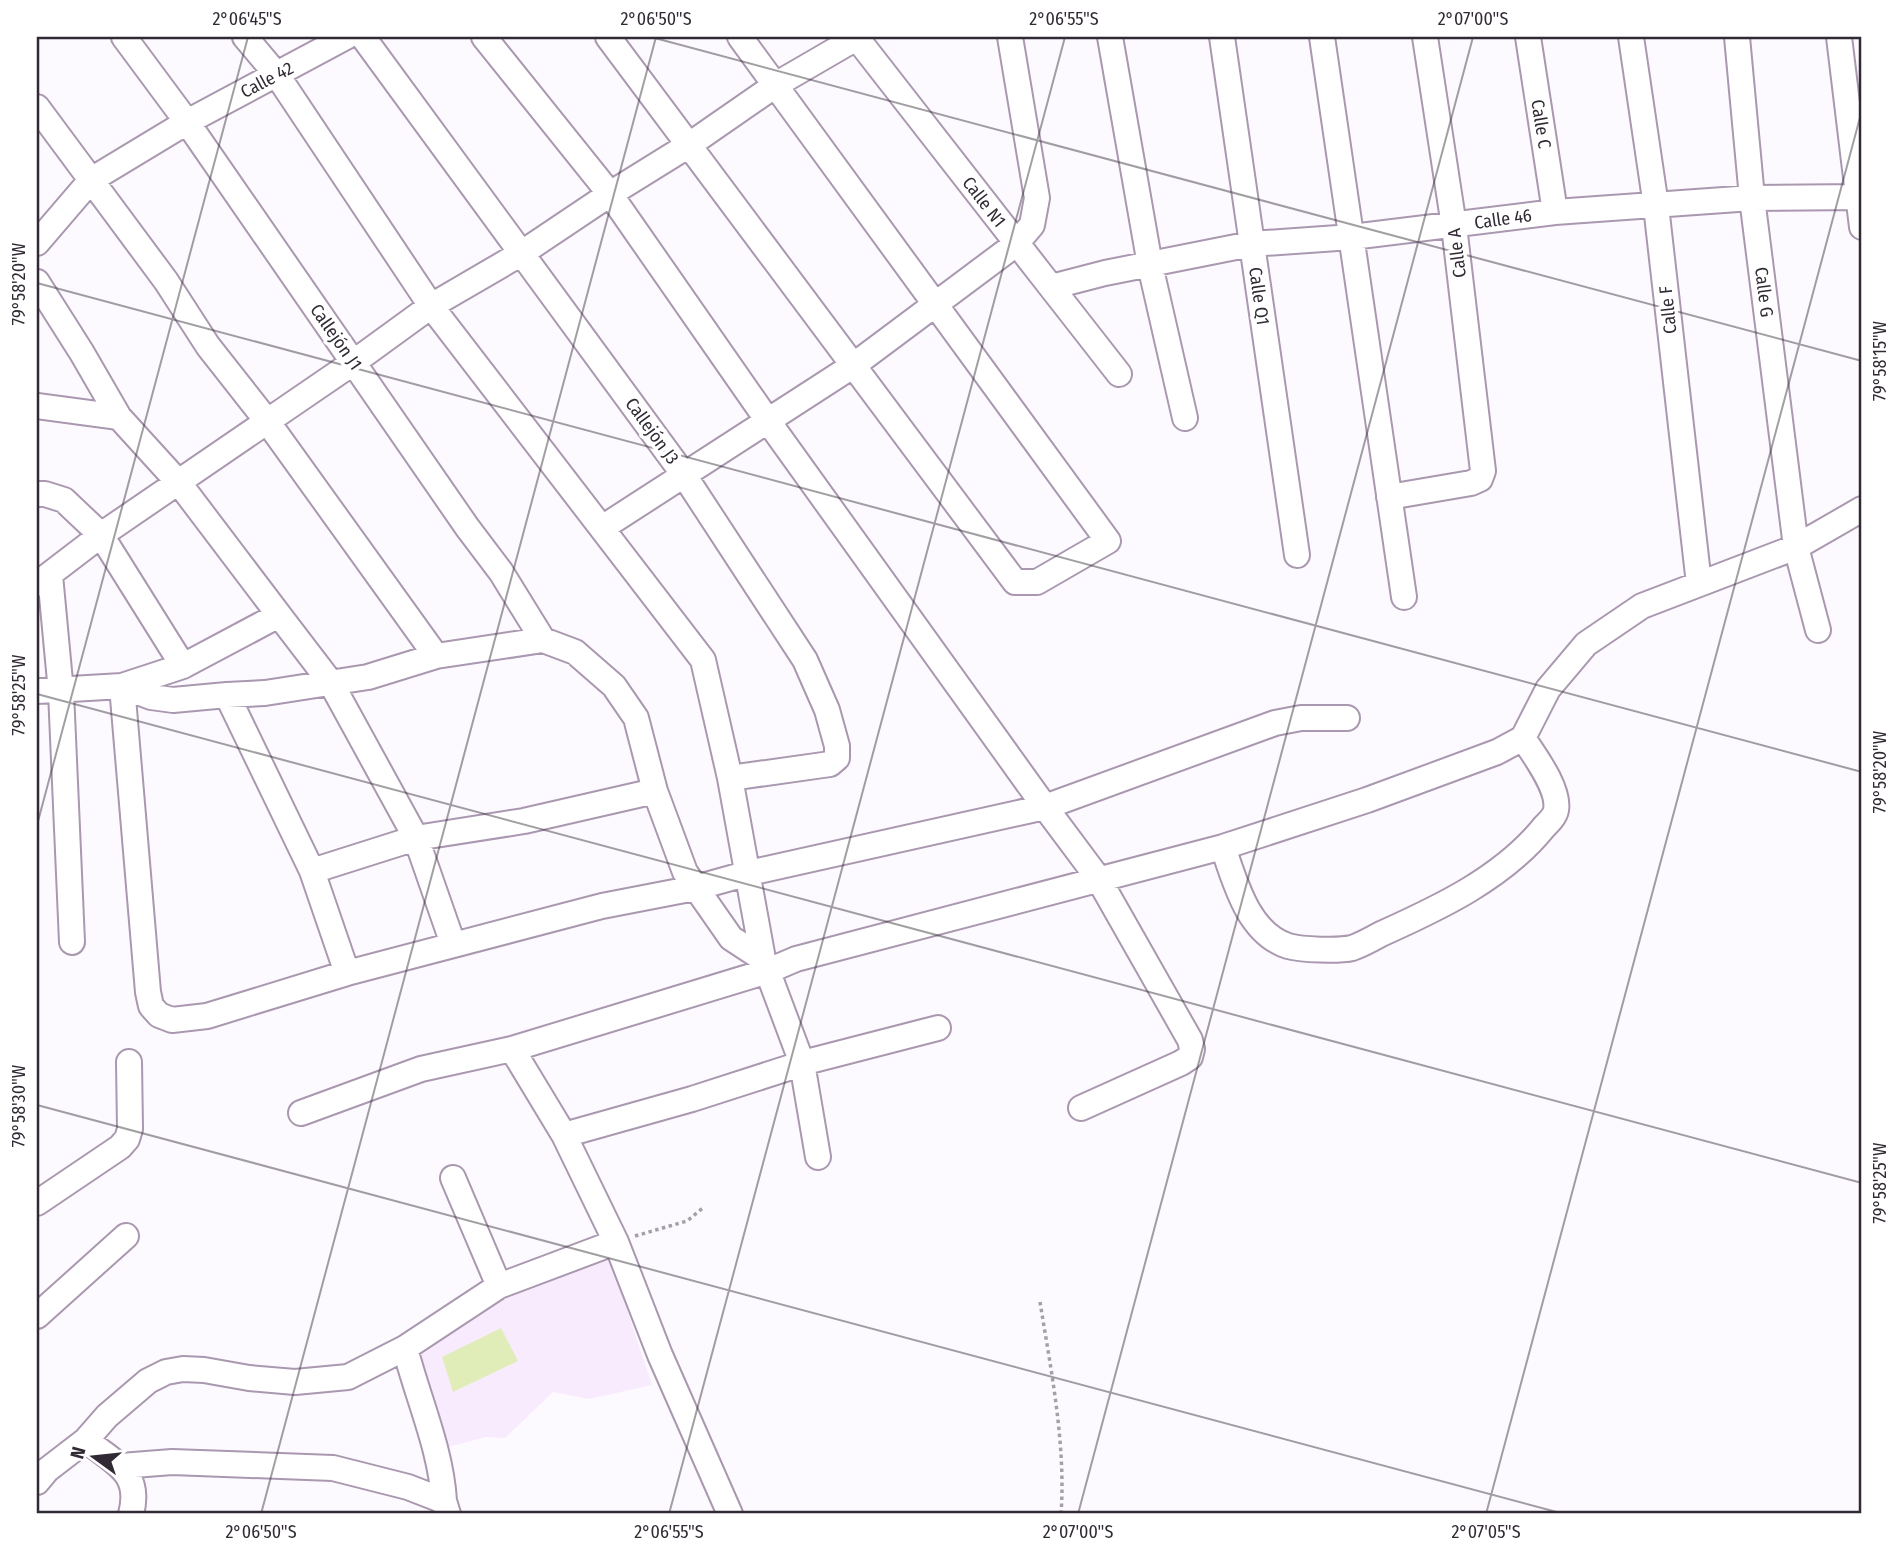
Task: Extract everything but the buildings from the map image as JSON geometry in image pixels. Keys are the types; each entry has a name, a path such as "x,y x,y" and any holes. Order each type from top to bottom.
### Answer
{"street":[{"name":"Callejón J1","path":"124,37 187,122 467,527 501,572 543,640"},
{"path":"245,37 277,75 431,306 704,660 730,778 765,965 802,1063 818,1157"},
{"name":"Calle 42","path":"37,243 91,180 187,122 346,37"},
{"name":"Callejón J3","path":"363,37 684,475 805,660 828,710 837,746 837,758 830,764 730,778"},
{"path":"484,37 610,194 768,421 1098,878 1190,1040 1190,1057 1181,1063 1082,1108"},
{"path":"608,37 1015,582 1037,582 1108,541 937,303 740,37"},
{"path":"72,942 49,692 43,579 431,306 522,253 689,145 777,84 858,37"},
{"name":"Calle N1","path":"858,37 1119,374"},
{"path":"602,528 854,365 1016,244 1032,225 1037,198 1010,37"},
{"path":"1110,37 1150,265 1185,418"},
{"name":"Calle Q1","path":"1222,37 1297,555"},
{"path":"1322,37 1404,597"},
{"name":"Calle A","path":"1389,497 1471,483 1480,479 1483,471 1454,226 1425,37"},
{"name":"Calle C","path":"1528,37 1555,212"},
{"name":"Calle F","path":"1631,37 1656,206 1699,584"},
{"name":"Calle G","path":"1737,37 1752,198 1796,547 1818,630"},
{"path":"1839,37 1861,211"},
{"path":"37,107 166,281 208,346 267,421 436,656"},
{"name":"Calle 46","path":"1150,265 1251,244 1352,237 1555,212 1752,198 1861,211"},
{"path":"1051,287 1150,265"},
{"path":"37,282 119,417 180,483 331,682 416,838 453,944"},
{"path":"37,406 119,417"},
{"path":"37,494 64,499 102,535 183,666"},
{"path":"301,1113 421,1069 512,1049 765,965 1223,847 1367,800 1497,752 1522,738 1548,689 1586,644 1643,606 1796,547 1862,509"},
{"path":"49,692 122,686 183,666 279,615"},
{"path":"122,686 151,697 173,700 265,693 368,677 436,656 543,640 575,652 614,686 636,718 655,792 685,872 731,938 765,965"},
{"path":"122,686 148,992 151,1006 159,1015 172,1020 206,1016 347,973 602,906 695,888 749,873 1045,807 1275,723 1301,718 1347,718"},
{"path":"227,695 312,872 347,973"},
{"path":"1223,847 1242,900 1271,937 1289,946 1352,948 1415,919 1481,882 1527,849 1555,814 1557,806 1550,783 1522,738"},
{"path":"312,872 416,838 524,821 655,792"},
{"path":"564,1135 692,1099 802,1063 938,1028"},
{"path":"512,1049 564,1135 616,1242 660,1354 730,1514"},
{"path":"37,1203 120,1147 127,1139 130,1129 129,1062"},
{"path":"453,1178 499,1286"},
{"path":"37,1316 126,1236"},
{"path":"37,1482 47,1470 86,1440 107,1416 148,1381 166,1372 183,1369 204,1370 295,1382 348,1377 405,1348 499,1286 616,1242"},
{"path":"405,1348 441,1468 446,1508"},
{"path":"86,1440 121,1466 132,1485 130,1509"},
{"path":"121,1466 172,1462 333,1468 408,1487 446,1508"}],"path":[{"path":"616,1242 687,1221 704,1208"},
{"path":"1041,1302 1056,1407 1061,1514"}],"shaded area":[{"path":"608,1253 652,1385 589,1399 553,1392 505,1438 486,1437 448,1447 417,1349 485,1306"}],"green space":[{"path":"501,1328 518,1361 453,1392 442,1357"}]}
